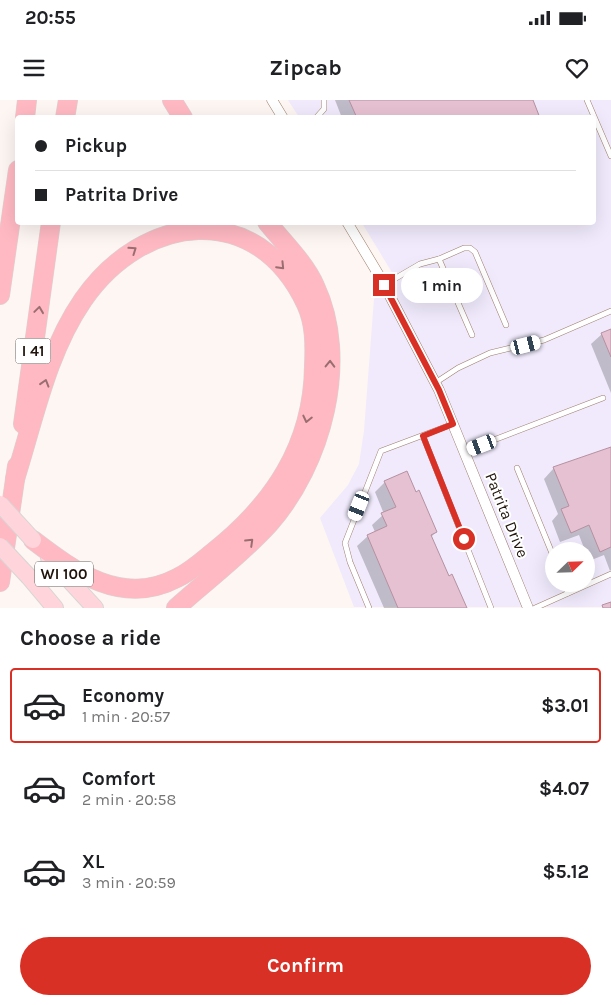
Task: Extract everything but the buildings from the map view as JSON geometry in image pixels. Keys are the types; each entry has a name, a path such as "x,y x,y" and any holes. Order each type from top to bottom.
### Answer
{"highway":[{"path":"25,115 27,100"},
{"path":"66,115 68,100"},
{"path":"172,100 181,115"},
{"path":"0,295 15,191"},
{"name":"I 41","path":"0,582 51,225"},
{"path":"176,608 270,522 298,482 322,426 328,398 331,362 328,327 315,286 269,225"},
{"path":"15,479 54,353 71,319 101,277 126,256 155,238 184,230 210,230 237,236 257,245 278,263 292,279 306,305 313,326 314,386 304,433 289,468 260,508 220,546 190,570 175,579 152,586 122,588 88,579 33,540"},
{"path":"198,608 213,574"}],"main road":[{"name":"WI 100","path":"0,504 95,608"},
{"name":"WI 100","path":"0,546 55,608"}],"street":[{"path":"272,100 281,115"},
{"name":"Patrita Drive","path":"349,225 384,285 435,383 465,451 528,608"}],"lane":[{"path":"318,115 324,108 324,100"},
{"path":"587,100 593,115"},
{"path":"596,121 611,156"},
{"path":"384,285 420,264 439,259 464,248 470,248 475,252 506,325"},
{"path":"439,259 472,334"},
{"path":"435,383 458,368 490,353 544,340 611,311"},
{"path":"465,451 603,398"},
{"path":"369,608 350,562 345,543 381,452 453,424"},
{"path":"423,436 491,608"},
{"path":"517,468 547,542"},
{"path":"535,608 611,574"}],"shaded area":[{"path":"288,100 611,100 611,607 354,607 320,518 348,485 359,464 364,431 374,299 396,279 363,225 596,225 596,115 298,115"}],"route":[{"path":"384,285 439,390 453,424 423,436 464,539"}]}
